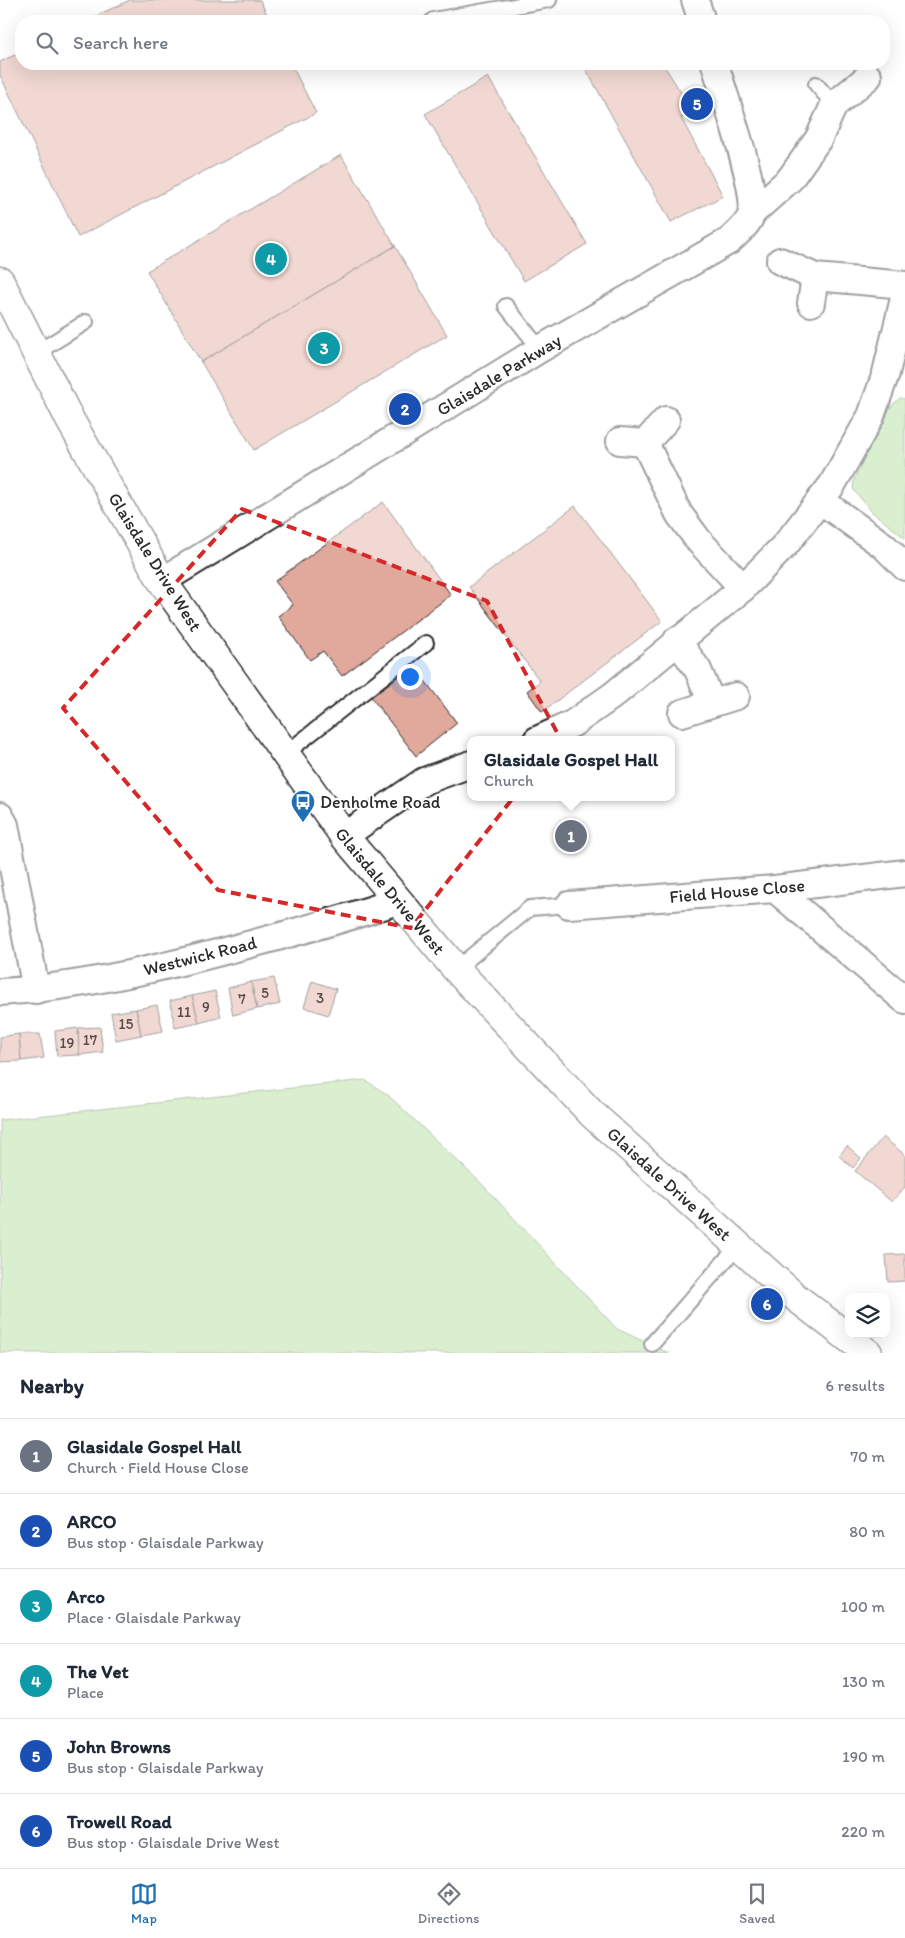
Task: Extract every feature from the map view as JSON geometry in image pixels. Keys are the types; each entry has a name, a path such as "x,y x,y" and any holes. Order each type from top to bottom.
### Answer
{"street":[{"path":"696,0 700,15"},
{"path":"717,70 751,190 752,212"},
{"name":"Glaisdale Parkway","path":"162,581 540,349 729,241 742,230 752,212 790,179 819,138 834,105 868,77"},
{"path":"780,262 815,277 905,285"},
{"path":"811,304 815,277"},
{"name":"Glaisdale Drive West","path":"0,281 70,420 162,581 344,836 456,969 592,1114 737,1247 794,1296 868,1353"},
{"path":"546,736 572,724 612,696 677,640 744,588 786,544 832,485 895,376 905,294"},
{"path":"666,420 632,442 699,542 744,588"},
{"path":"820,500 884,546 905,567"},
{"path":"677,640 698,670 724,700 682,714"},
{"path":"344,836 424,780 467,765"},
{"path":"0,816 5,825 36,990"},
{"name":"Field House Close","path":"569,905 775,889 905,872"},
{"path":"775,889 905,1000"},
{"name":"Westwick Road","path":"0,992 36,990 180,964 355,916 397,901"}],"lane":[{"path":"462,15 549,0"},
{"path":"816,84 834,105"},
{"path":"506,306 540,349"},
{"path":"36,353 86,322"},
{"path":"285,754 426,643"},
{"path":"456,969 530,908 569,905"},
{"path":"652,1344 737,1247"}],"highlighted area":[{"path":"242,509 487,601 560,738 411,928 218,890 63,708"}],"green space":[{"path":"900,398 905,399 905,538 872,512 853,489 854,480 868,448 887,413"},
{"path":"365,1080 388,1095 482,1184 617,1329 669,1353 0,1353 0,1120"}],"building":[{"path":"130,0 260,0 267,15 98,15"},
{"path":"15,55 15,70 294,70 316,113 78,237 0,75 0,62"},
{"path":"586,70 667,70 694,113 681,118 723,196 671,222"},
{"path":"488,77 587,244 524,281 425,114"},
{"path":"341,155 395,246 201,362 147,271"},
{"path":"395,246 447,335 254,450 201,362"},
{"path":"383,502 451,595 342,676 323,651 310,660 278,616 293,605 275,581"},
{"path":"575,506 662,621 542,712 527,691 540,681 469,587"},
{"path":"413,665 457,723 416,756 371,697"},
{"path":"274,978 280,1004 257,1009 251,982"},
{"path":"312,981 336,989 328,1015 304,1007"},
{"path":"251,982 257,1009 233,1015 228,988"},
{"path":"215,991 221,1017 199,1023 192,996"},
{"path":"192,996 199,1023 175,1028 170,1001"},
{"path":"157,1005 163,1031 141,1035 136,1009"},
{"path":"136,1009 141,1035 116,1040 111,1013"},
{"path":"100,1027 103,1052 79,1055 78,1028"},
{"path":"78,1028 79,1055 57,1056 55,1031"},
{"path":"19,1034 40,1034 44,1058 21,1061"},
{"path":"19,1034 21,1061 0,1062 0,1037"},
{"path":"883,1137 905,1155 905,1187 892,1202 855,1171"},
{"path":"847,1146 861,1158 853,1168 839,1156"},
{"path":"905,1254 905,1281 888,1282 886,1255"}],"place":[{"name":"John Browns","path":"697,104"},
{"name":"The Vet","path":"271,259"},
{"name":"Arco","path":"324,348"},
{"name":"ARCO","path":"405,409"},
{"name":"Denholme Road","path":"303,823"},
{"name":"Glasidale Gospel Hall","path":"571,836"},
{"name":"Trowell Road","path":"767,1304"}]}
